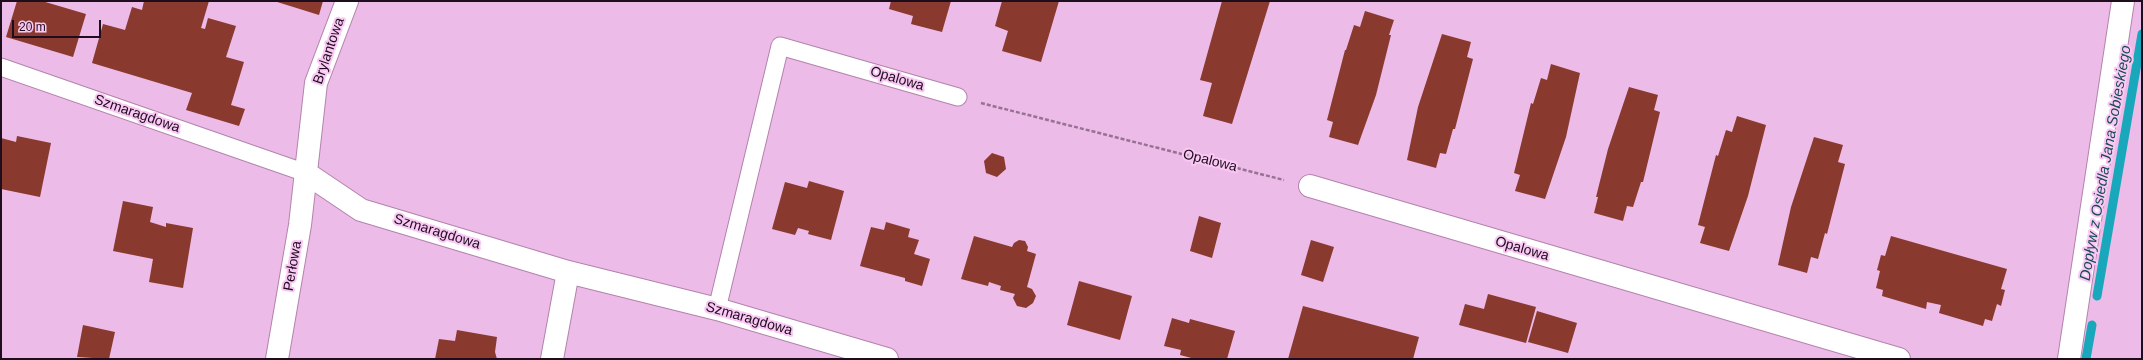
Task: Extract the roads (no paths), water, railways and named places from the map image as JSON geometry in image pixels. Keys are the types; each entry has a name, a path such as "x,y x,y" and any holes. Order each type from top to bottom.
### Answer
{"street":[{"name":"Brylantowa","path":"306,173 316,83 347,1"},
{"path":"2069,359 2123,1"},
{"name":"Szmaragdowa","path":"306,173 361,210 568,272 717,310 887,359"},
{"name":"Perłowa","path":"277,359 300,225 306,173"},
{"name":"Opalowa","path":"1310,186 1899,359"},
{"path":"552,359 568,272"}],"lane":[{"name":"Opalowa","path":"717,310 780,46 958,97"},
{"name":"Szmaragdowa","path":"1,67 306,173"}],"waterway":[{"name":"Dopływ z Osiedla Jana Sobieskiego","path":"2097,296 2142,34"},
{"name":"Dopływ z Osiedla Jana Sobieskiego","path":"2086,359 2092,325"}]}
